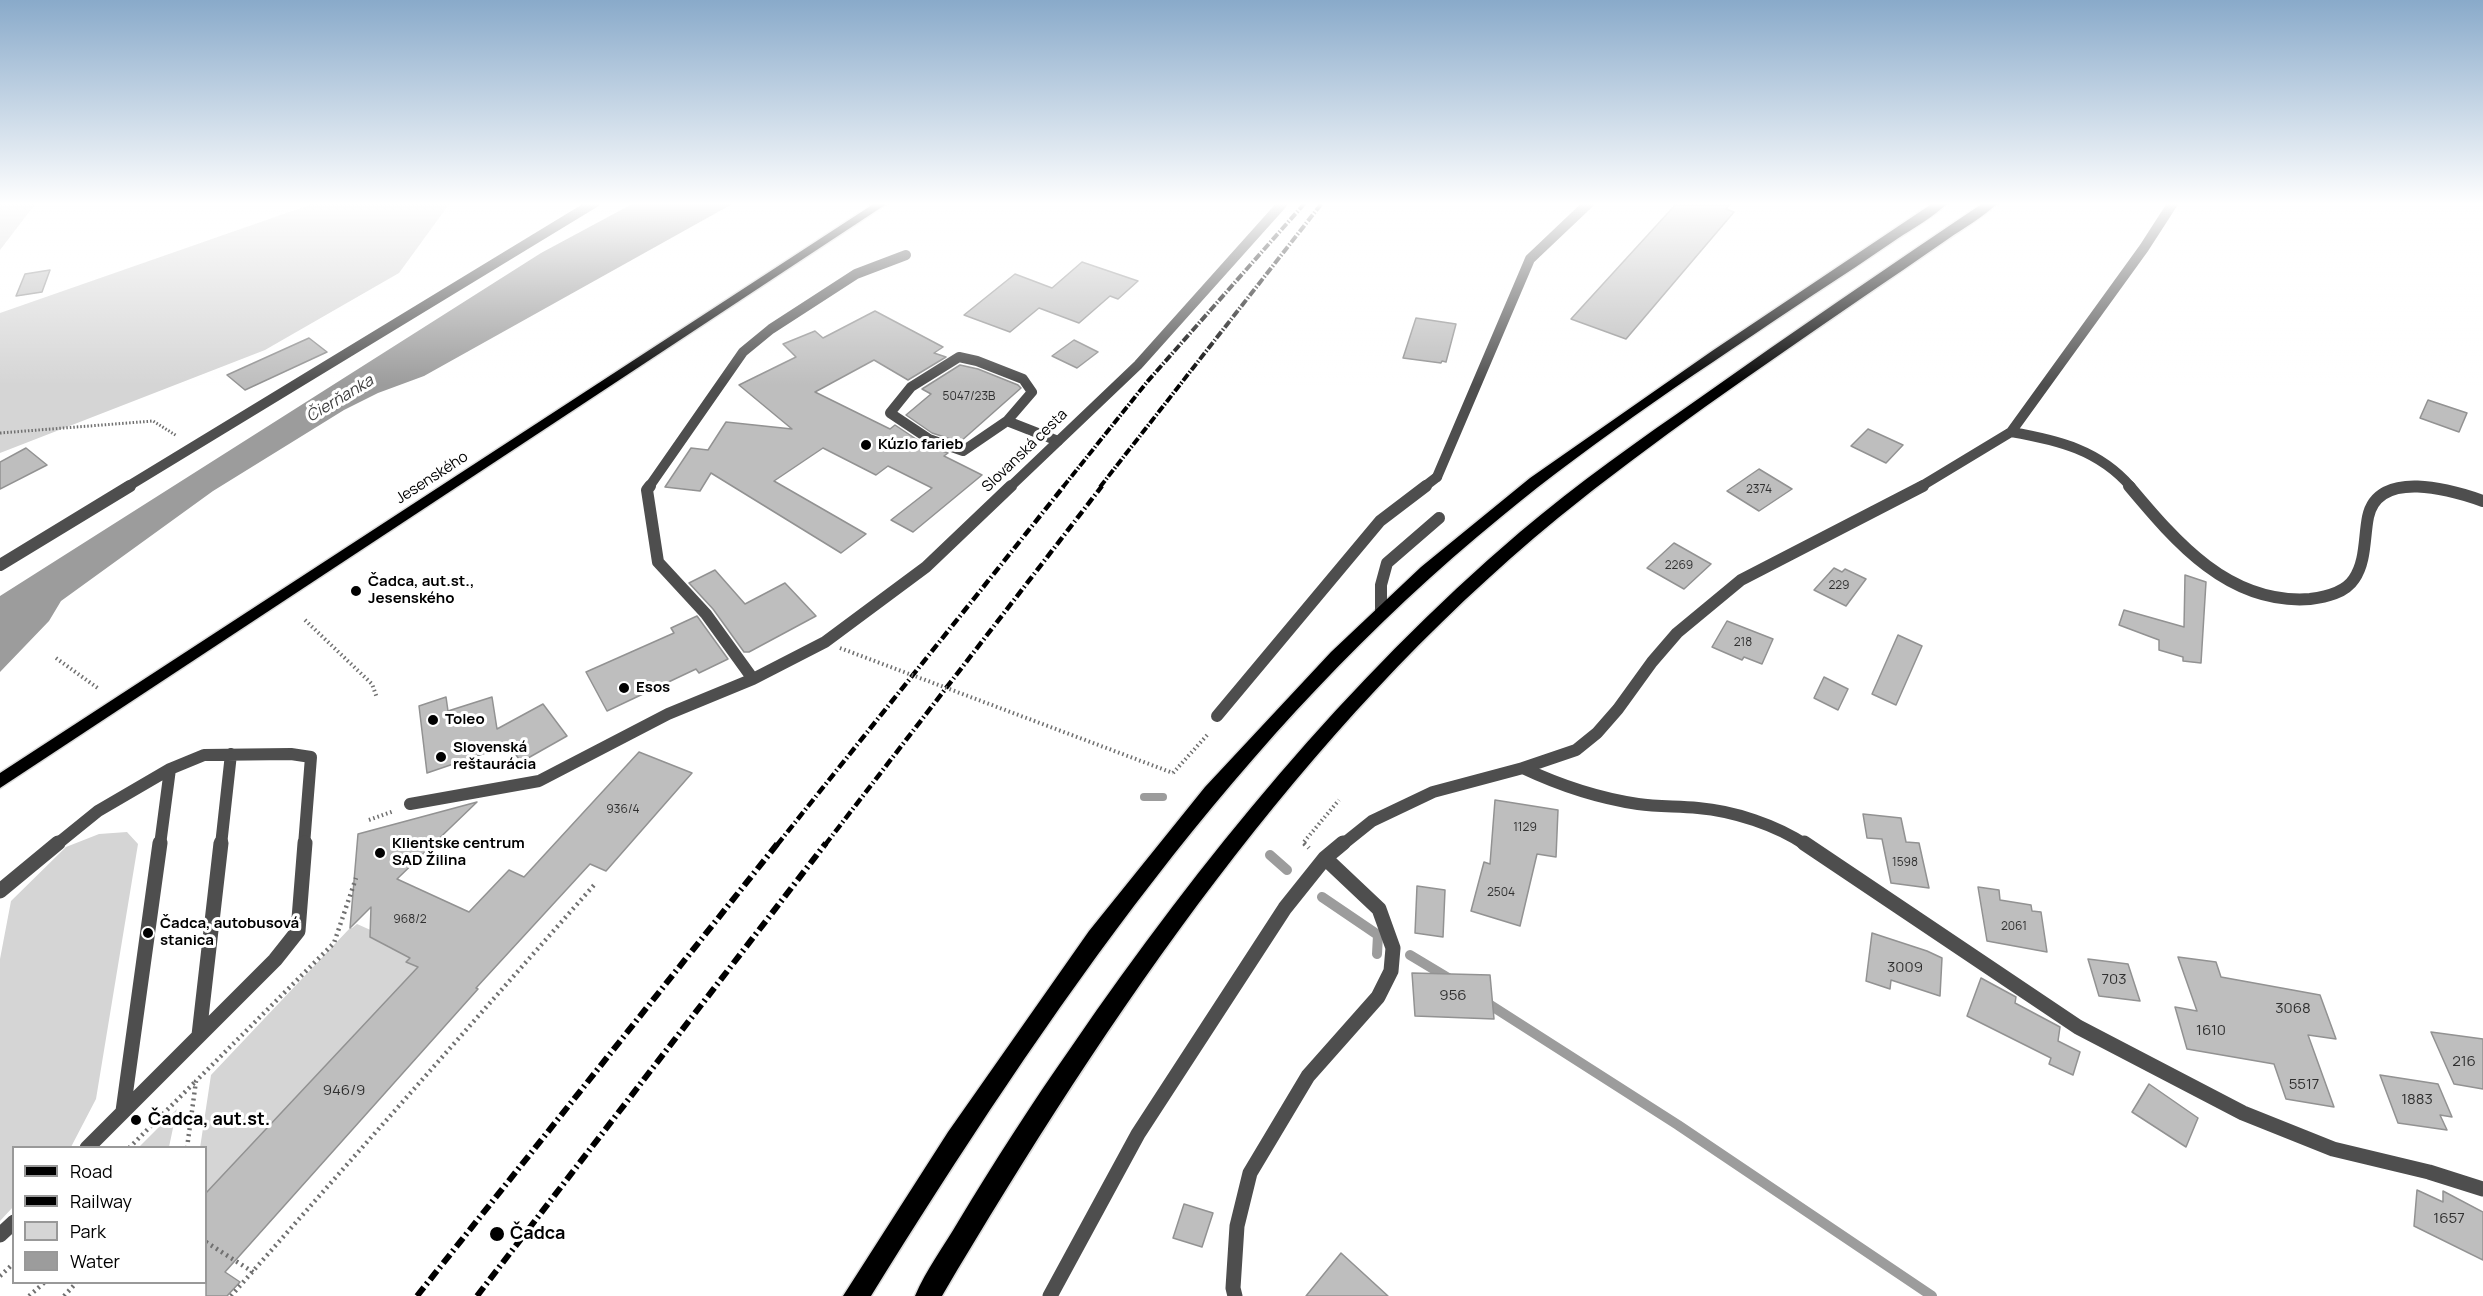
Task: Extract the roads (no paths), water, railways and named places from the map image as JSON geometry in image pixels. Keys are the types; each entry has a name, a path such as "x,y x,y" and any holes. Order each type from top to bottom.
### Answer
{"highway":[{"path":"856,1296 1035,1022 1136,885 1222,782 1345,647 1476,528 1534,482 1699,366 1852,263"},
{"path":"928,1296 1082,1048 1174,917 1259,808 1383,671 1450,605 1564,505 1728,384 1904,263"}],"main road":[{"name":"Jesenského","path":"0,781 791,263"}],"street":[{"path":"0,565 495,263"},
{"path":"753,679 706,614 658,562 647,490 742,352 771,329 856,274 884,263"},
{"name":"Slovanská cesta","path":"410,804 539,781 668,714 753,679 825,642 926,567 1138,365 1229,263"},
{"path":"1217,716 1380,521 1437,477 1528,263"},
{"path":"1050,1296 1138,1134 1285,908 1325,858 1371,821 1433,792 1523,768 1576,750 1597,733 1677,633 1742,580 1932,481 2011,432 2133,263"},
{"path":"959,357 977,361 1023,379 1032,392 1007,421 963,451 929,439 890,413 898,398 926,375 959,357"},
{"path":"1007,421 1058,441"},
{"path":"2011,432 2061,442 2092,455 2122,477 2180,546 2197,561 2221,576 2249,589 2289,599 2325,597 2342,590 2353,582 2360,569 2365,529 2371,506 2379,497 2392,490 2422,486 2445,489 2483,501"},
{"path":"1381,614 1381,585 1387,563 1438,518"},
{"path":"0,891 98,811 170,770 204,755 291,753 311,757 298,931 275,960 89,1146"},
{"path":"199,1035 231,754"},
{"path":"1523,768 1546,779 1638,804 1716,810 1769,826 1799,840 2078,1027 2243,1113 2333,1149 2429,1172 2483,1189"},
{"path":"123,1111 170,770"},
{"path":"1235,1296 1233,1288 1237,1226 1250,1173 1308,1076 1378,997 1391,971 1393,948 1379,909 1325,858"},
{"path":"0,1235 12,1224"}],"water":[{"name":"Čierňanka","path":"524,263 626,263 424,376 378,393 344,410 213,491 61,601 49,621 0,672 0,596"}],"waterway":[{"path":"1144,797 1163,797"},
{"path":"1270,855 1287,870"},
{"path":"1322,897 1378,935 1377,954"},
{"path":"1410,955 1450,979"},
{"path":"1484,1001 1678,1125 1932,1296"}],"railway":[{"path":"1063,487 1147,382 1252,263"},
{"path":"1100,487 1275,263"},
{"path":"777,845 1064,486"},
{"path":"825,845 1102,486"},
{"path":"417,1296 778,843"},
{"path":"477,1296 826,843"}],"place":[{"name":"Kúzlo farieb","path":"866,445"},
{"name":"Čadca, aut.st., Jesenského","path":"356,591"},
{"name":"Esos","path":"624,688"},
{"name":"Toleo","path":"433,720"},
{"name":"Slovenská reštaurácia","path":"441,757"},
{"name":"Klientske centrum SAD Žilina","path":"380,853"},
{"name":"Čadca, autobusová stanica","path":"148,933"},
{"name":"Čadca, aut.st.","path":"136,1120"},
{"name":"Čadca","path":"497,1234"}]}
